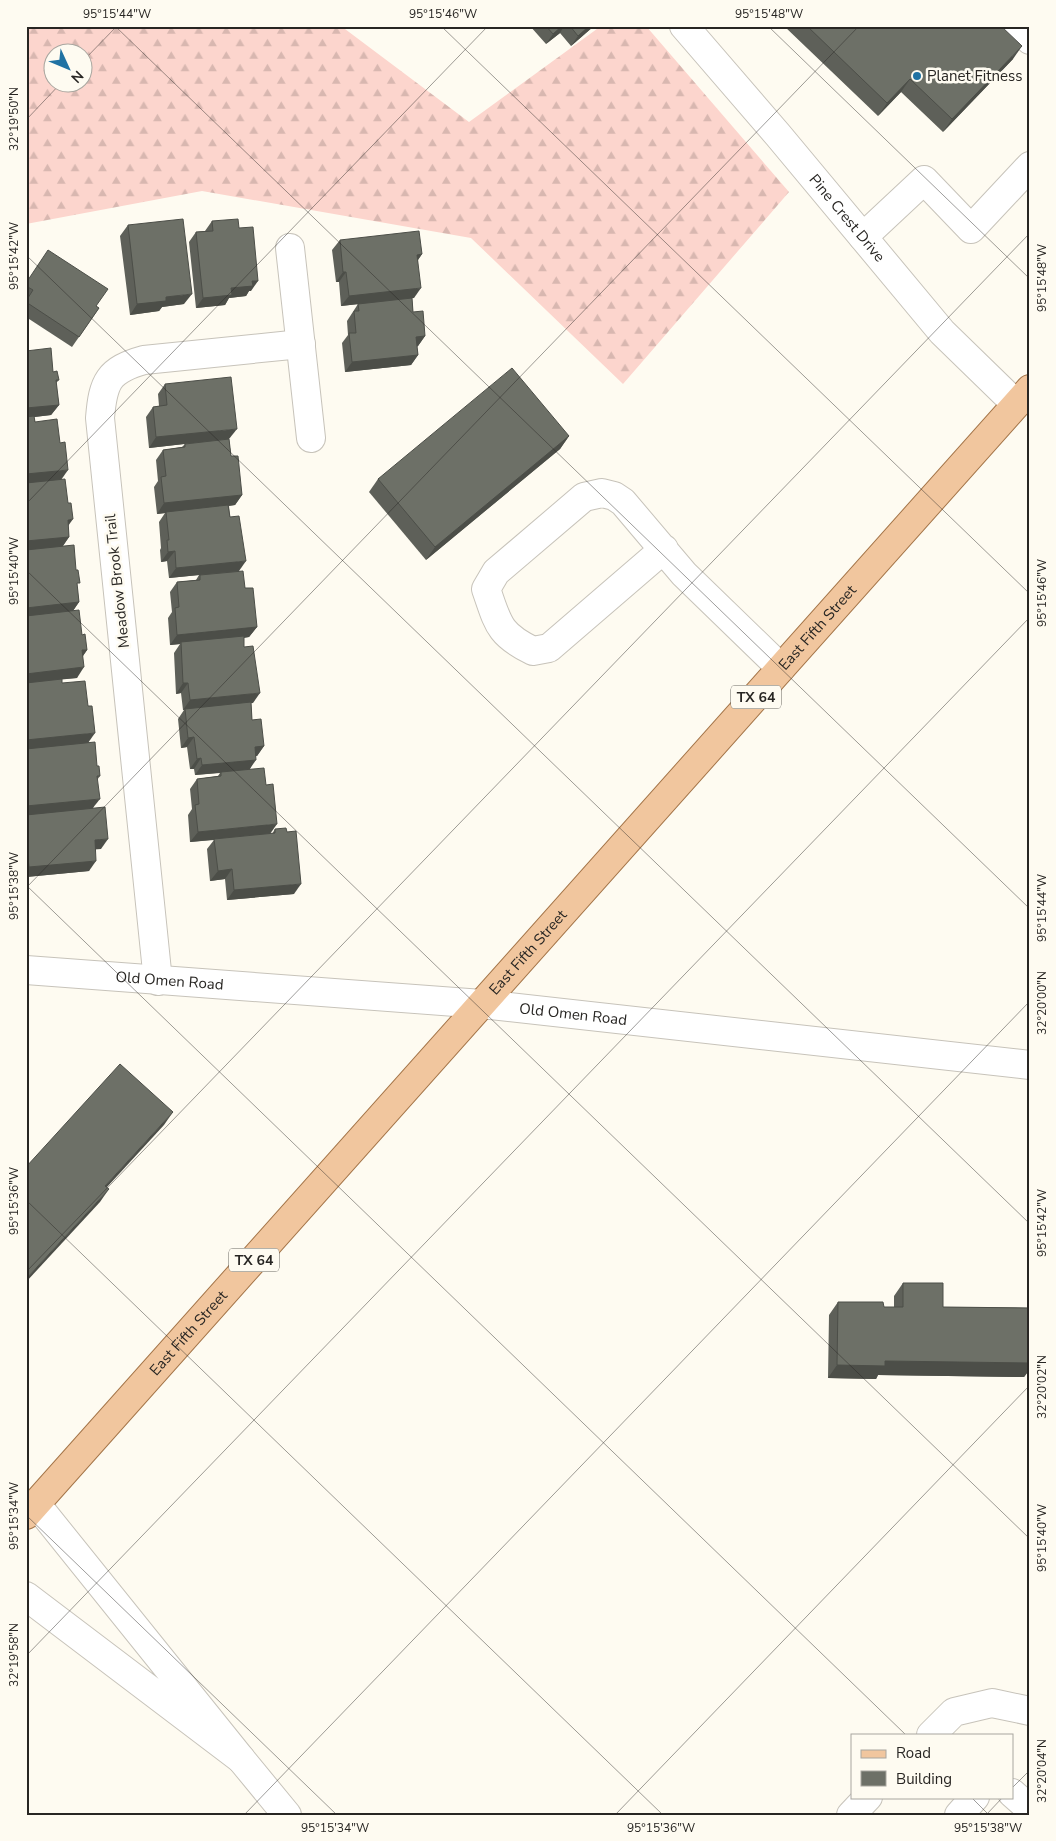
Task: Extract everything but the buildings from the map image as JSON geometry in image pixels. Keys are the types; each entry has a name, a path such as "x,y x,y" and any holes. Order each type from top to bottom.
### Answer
{"main road":[{"name":"East Fifth Street","path":"31,1509 1023,396"}],"street":[{"name":"Pine Crest Drive","path":"684,26 946,337 1023,396"},
{"path":"1015,26 1030,40"},
{"path":"863,237 924,180 971,229 1030,166"},
{"path":"290,248 311,438"},
{"name":"Meadow Brook Trail","path":"158,981 100,418 102,396 110,376 126,365 144,360 301,344"},
{"path":"664,550 548,648 532,651 506,635 496,617 486,588 496,572 584,497 602,493 623,502 664,550 684,574 781,668"},
{"name":"Old Omen Road","path":"26,970 482,1004 1030,1065"},
{"path":"31,1509 287,1815"},
{"path":"26,1596 241,1759"},
{"path":"932,1734 954,1712 992,1702 1030,1710"},
{"path":"1014,1795 1030,1809"},
{"path":"851,1815 867,1798"},
{"path":"959,1815 974,1798"}],"green space":[{"path":"26,26 341,26 469,122 601,26 646,26 789,192 623,384 471,238 202,191 26,224"}],"place":[{"name":"Planet Fitness","path":"917,76"}]}
